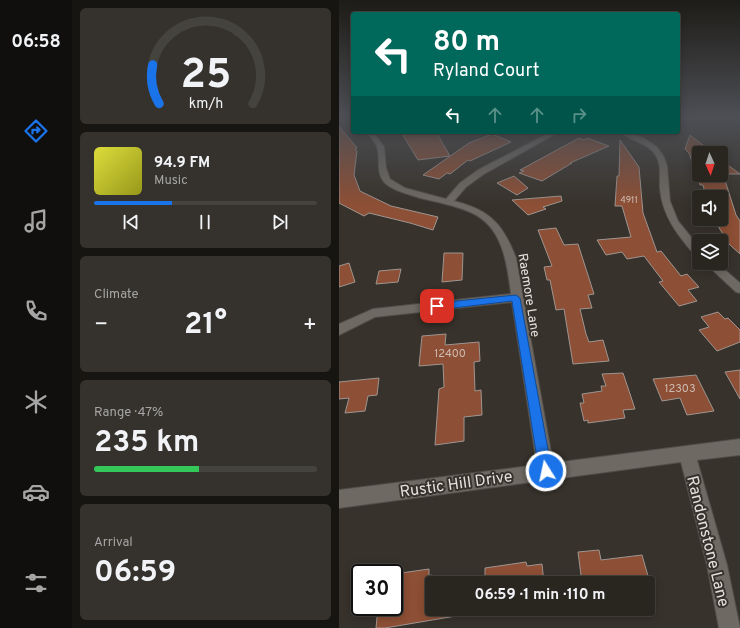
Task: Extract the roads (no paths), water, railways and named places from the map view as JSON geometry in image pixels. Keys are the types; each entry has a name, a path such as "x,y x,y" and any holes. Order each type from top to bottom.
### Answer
{"street":[{"name":"Raemore Lane","path":"380,146 383,173 390,183 400,189 425,197 475,210 495,224 506,243 511,258 516,298 546,471"},
{"path":"448,202 463,185 481,172 529,146"},
{"path":"653,146 662,157 668,206 671,216 692,245"},
{"path":"718,270 740,289"},
{"path":"339,330 373,313 516,298"},
{"name":"Rustic Hill Drive","path":"339,499 740,446"},
{"name":"Randonstone Lane","path":"687,454 717,565 730,628"}]}
